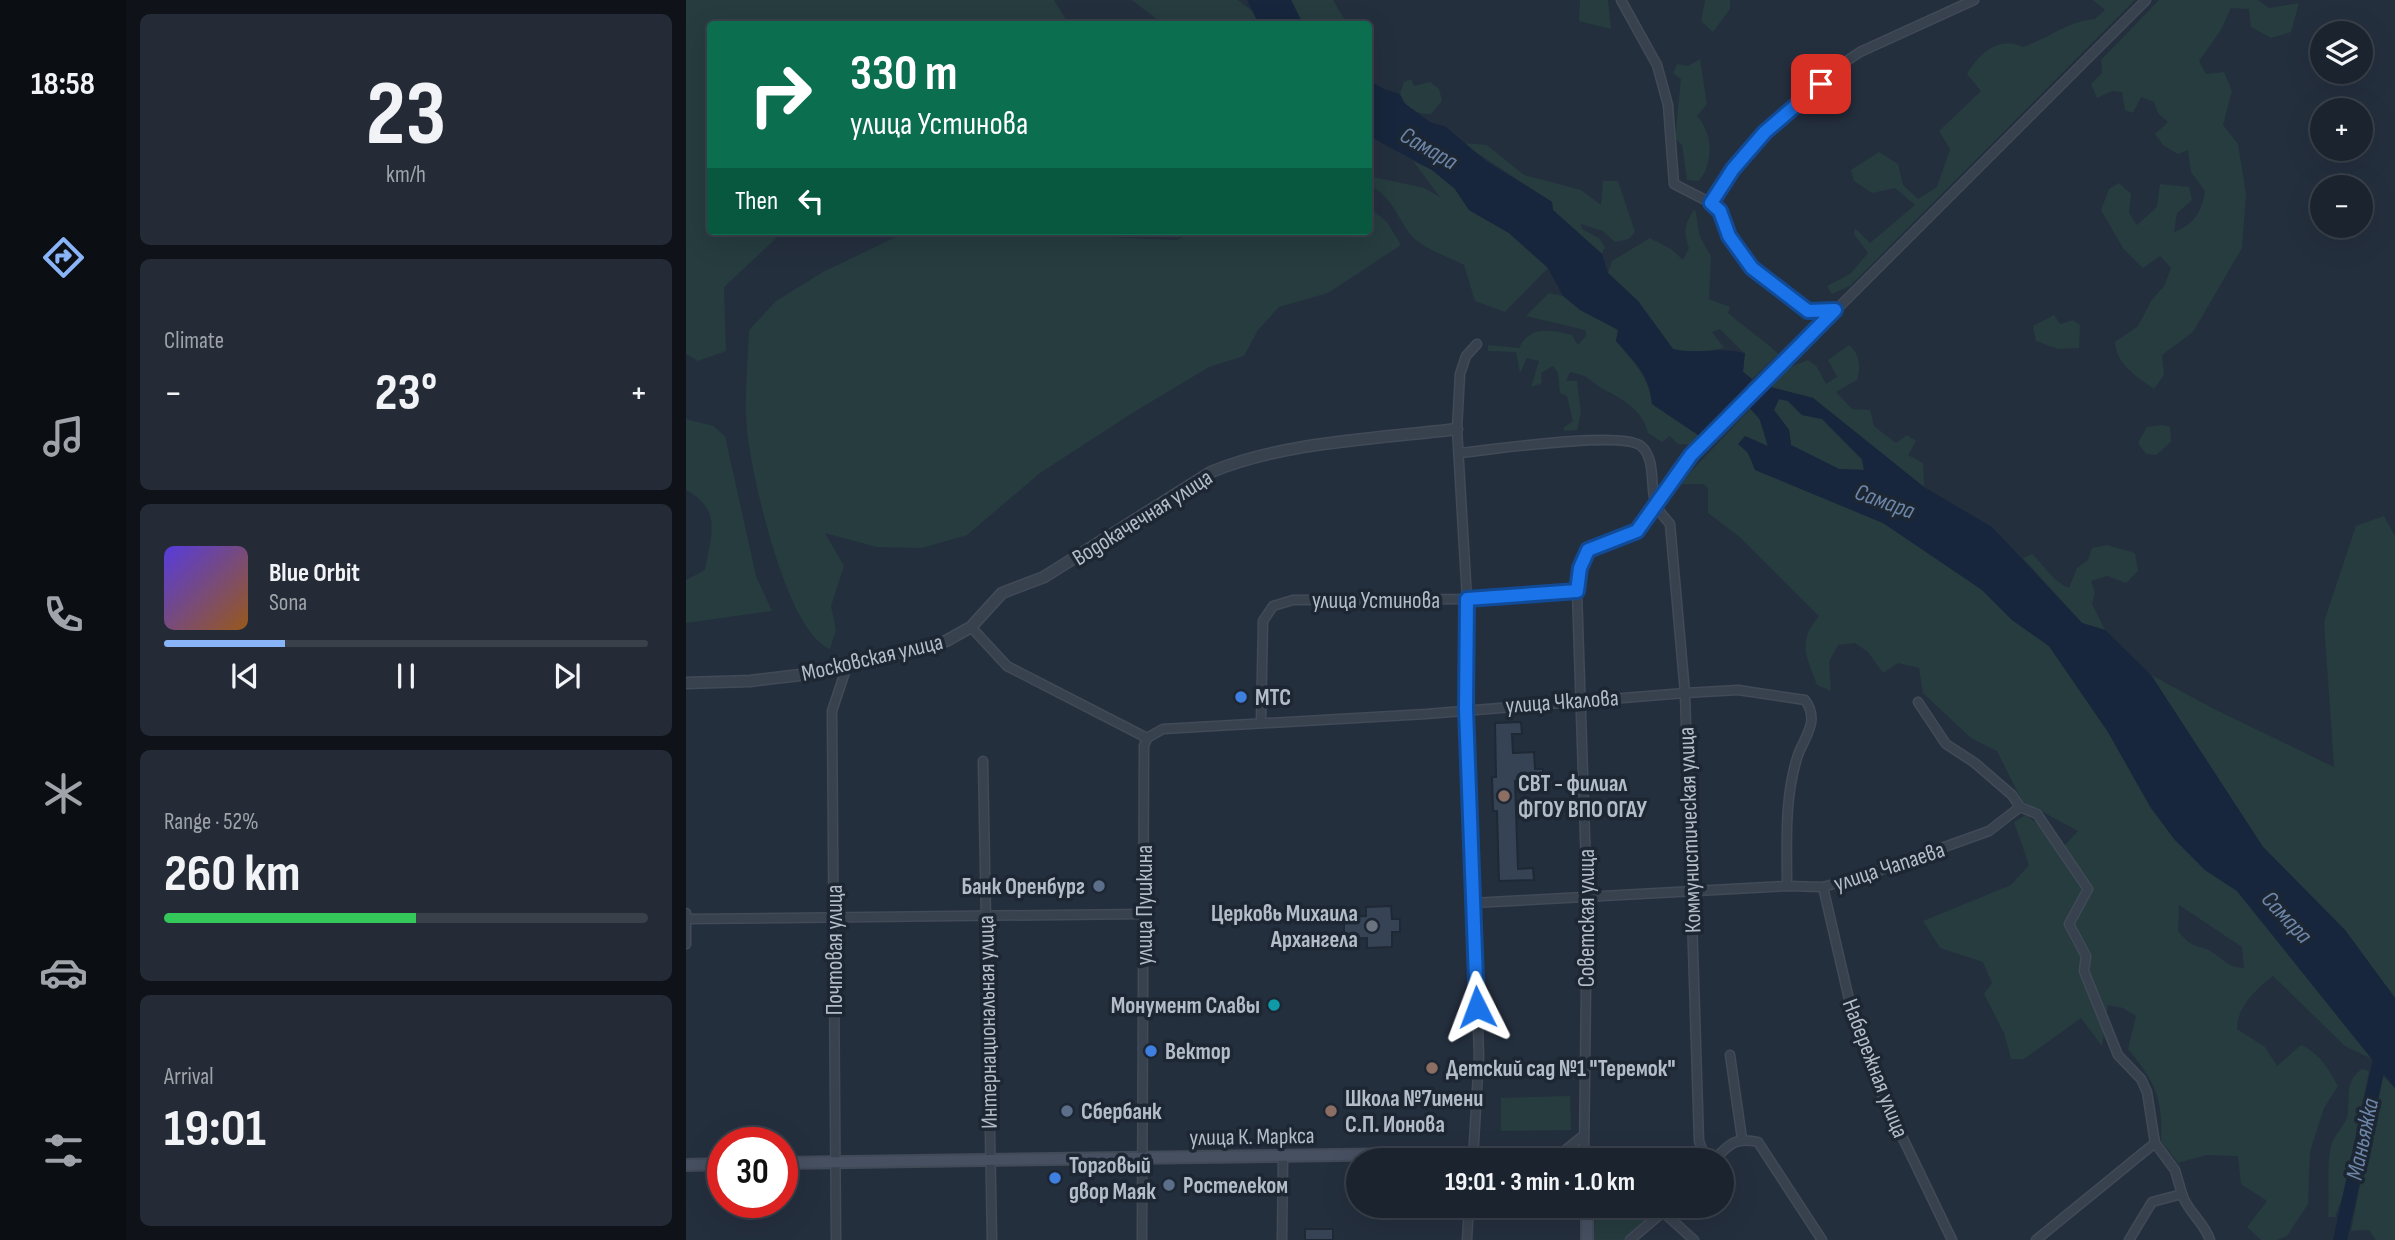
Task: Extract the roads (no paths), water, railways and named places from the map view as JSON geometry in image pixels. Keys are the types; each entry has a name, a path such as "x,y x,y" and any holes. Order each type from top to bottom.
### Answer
{"main road":[{"name":"улица К. Маркса","path":"798,1163 1346,1156"},
{"path":"686,1165 707,1164"},
{"path":"1587,1218 1587,1240"}],"street":[{"path":"1621,0 1657,65 1668,105 1674,184 1711,203 1720,211 1733,243 1752,268 1808,311 1835,310"},
{"path":"1711,203 1733,169 1765,132 1805,100 1836,68 1860,52 1974,0"},
{"path":"1577,591 1580,568 1588,550 1637,531 1691,455 2146,0"},
{"path":"1474,1148 1479,1055 1466,709 1467,599 1457,429 1460,374 1466,356 1477,344"},
{"name":"Водокачечная улица","path":"971,627 1002,593 1044,578 1211,472 1234,463 1331,444 1457,429"},
{"path":"1459,453 1582,440 1629,441 1640,445 1650,458 1655,504"},
{"name":"Коммунистическая улица","path":"1655,504 1670,524 1685,693 1699,1141 1702,1148"},
{"name":"улица Устинова","path":"1261,723 1263,621 1273,606 1293,600 1467,599 1577,591"},
{"name":"Советская улица","path":"1577,591 1587,898 1584,1148"},
{"name":"Московская улица","path":"686,683 750,681 817,673 848,663 946,641 971,627 1007,666 1147,738"},
{"name":"Почтовая улица","path":"836,1240 833,1162 835,919 832,710 848,663"},
{"name":"улица Чкалова","path":"1147,738 1163,729 1581,699 1738,690 1794,696 1805,700 1812,718 1809,736 1799,752 1788,814 1787,886"},
{"path":"1918,702 1946,744 1975,763 2012,795 2020,807 2037,814 2088,889 2069,924 2086,957 2084,971 2118,1055 2141,1079 2147,1092 2155,1143 2175,1170 2185,1201 2205,1225 2210,1240"},
{"name":"улица Пушкина","path":"1142,1240 1144,746 1147,738"},
{"name":"Интернациональная улица","path":"983,761 992,1240"},
{"name":"улица Чапаева","path":"1473,903 1787,886 1823,887 1989,831 2020,807"},
{"name":"Набережная улица","path":"1823,887 1849,999 1881,1093 1952,1240"},
{"path":"686,912 686,944"},
{"path":"686,919 1143,914"},
{"path":"1730,1055 1742,1139"},
{"path":"1568,1148 1584,1135"},
{"path":"1725,1148 1730,1142 1742,1139 1758,1142 1822,1240"},
{"path":"2036,1240 2155,1143"},
{"path":"1282,1240 1283,1156"},
{"path":"2129,1240 2152,1202 2182,1194"},
{"path":"1467,1240 1468,1218"},
{"path":"1630,1240 1656,1218"},
{"path":"1674,1218 1694,1240"}],"water":[{"path":"1247,0 1291,0 1302,21 1258,21"},
{"path":"1372,82 1400,94 1404,103 1430,122 1446,127 1486,161 1552,202 1553,210 1602,254 1608,273 1638,301 1673,349 1745,353 1743,372 1752,379 1701,437 1652,404 1645,377 1616,341 1618,330 1580,310 1563,296 1548,268 1509,233 1469,210 1455,189 1432,170 1372,138"},
{"path":"1770,387 1813,398 1924,487 1992,527 2082,623 2105,630 2151,675 2263,847 2345,930 2395,998 2395,1088 2237,891 2205,870 2175,840 2151,808 2108,732 2049,646 2012,620 1982,590 1883,523 1755,470 1748,453 1738,444 1745,436 1768,446 1755,404","holes":["1779,399 1788,401 1802,415 1822,419 1862,459 1864,470 1839,469 1791,445 1789,430 1774,410"]}],"waterway":[{"name":"Самара","path":"1730,376 1768,418"},
{"name":"Маньяжка","path":"2340,1240 2382,1050"}],"place":[{"name":"МТС","path":"1241,697"},
{"name":"СВТ - филиал ФГОУ ВПО ОГАУ","path":"1504,796"},
{"name":"Банк Оренбург","path":"1099,886"},
{"name":"Церковь Михаила Архангела","path":"1372,926"},
{"name":"Монумент Славы","path":"1274,1005"},
{"name":"Вектор","path":"1151,1051"},
{"name":"Детский сад №1 \"Теремок\"","path":"1432,1068"},
{"name":"Сбербанк","path":"1067,1111"},
{"name":"Школа №7имени С.П. Ионова","path":"1331,1111"},
{"name":"Торговый двор Маяк","path":"1055,1178"},
{"name":"Ростелеком","path":"1169,1185"}]}
